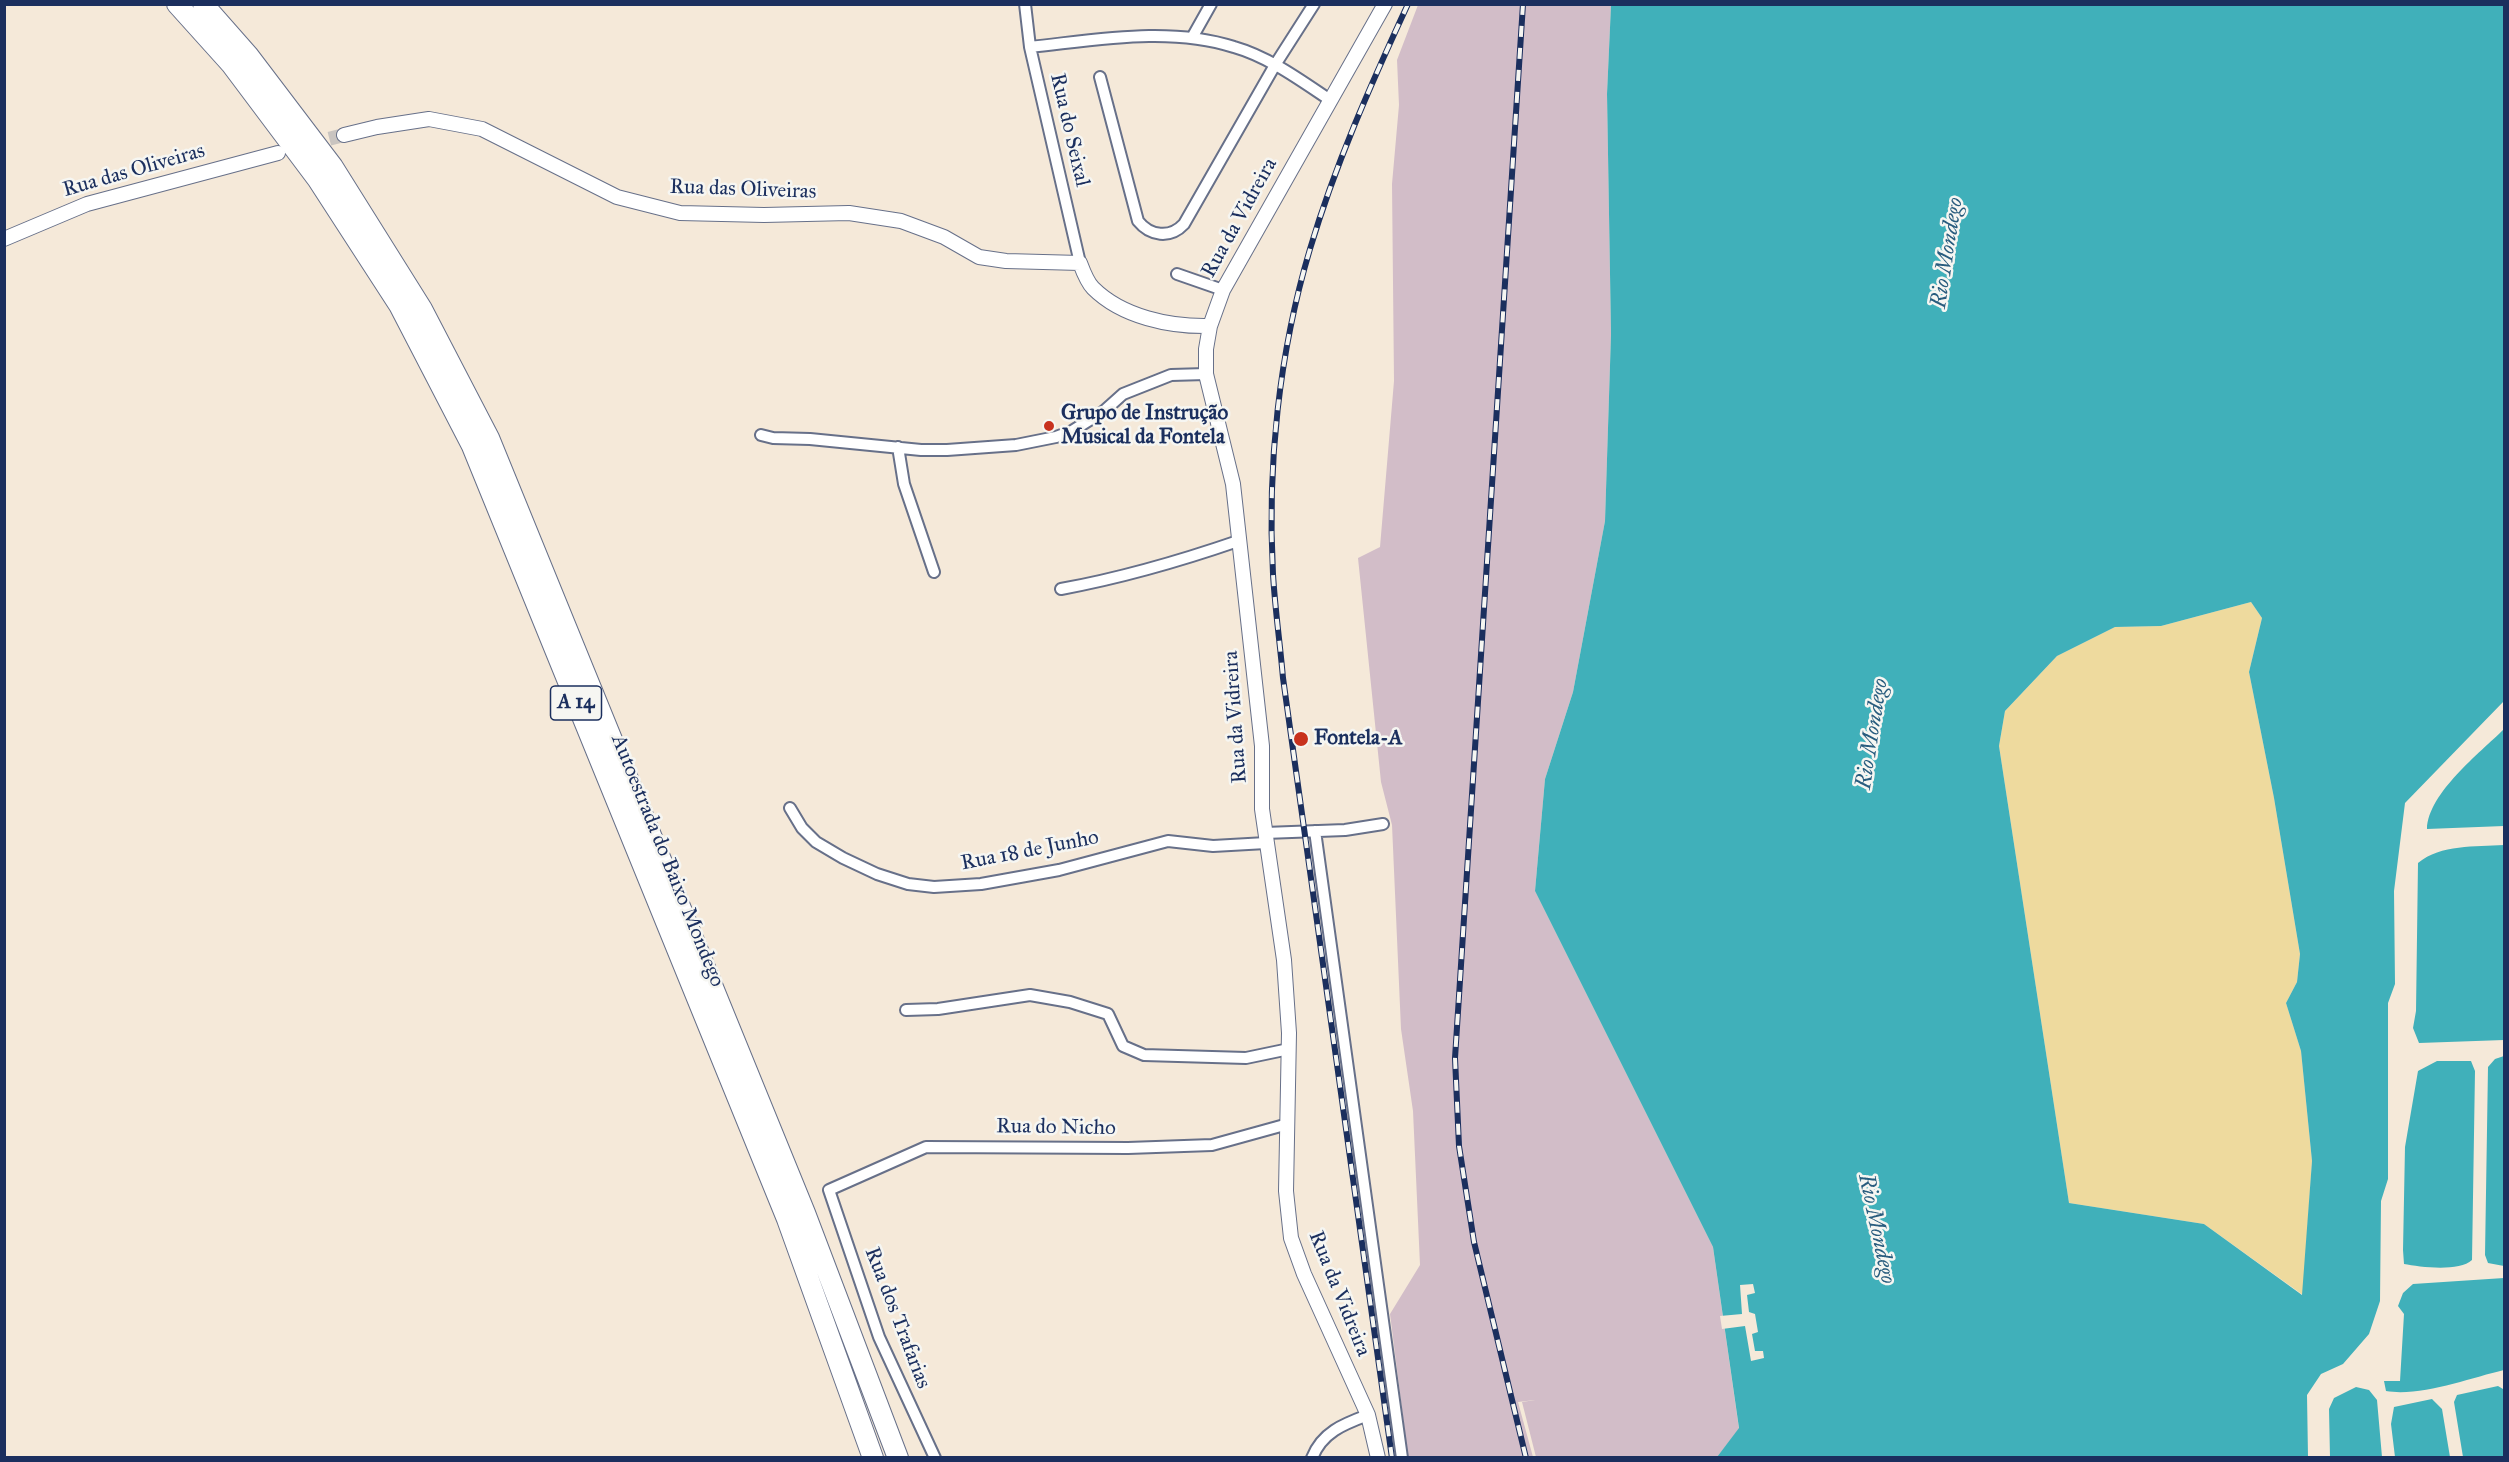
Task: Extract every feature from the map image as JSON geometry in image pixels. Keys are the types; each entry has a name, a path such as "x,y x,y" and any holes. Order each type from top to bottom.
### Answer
{"highway":[{"name":"Autoestrada do Baixo Mondego","path":"177,4 231,64 318,180 399,305 472,446 787,1219 873,1458"},
{"name":"Autoestrada do Baixo Mondego","path":"203,4 248,55 333,167 422,309 489,438 805,1213 898,1458"}],"street":[{"name":"Rua do Seixal","path":"1025,4 1030,47 1080,263"},
{"path":"1193,36 1211,4"},
{"path":"1100,77 1136,216 1145,229 1154,234 1164,235 1174,232 1184,224 1275,65 1314,4"},
{"name":"Rua da Vidreira","path":"1378,1458 1368,1415 1304,1274 1291,1238 1287,1191 1289,1049 1284,960 1262,809 1262,746 1233,484 1206,374 1206,349 1210,326 1223,290 1385,4"},
{"path":"1030,47 1124,37 1193,36 1236,47 1275,65 1330,100"},
{"name":"Rua das Oliveiras","path":"344,135 377,126 429,119 482,129 617,197 680,213 764,215 849,213 901,221 944,237 980,257 1006,261 1080,263"},
{"name":"Rua das Oliveiras","path":"4,239 34,224 87,204 278,153"},
{"path":"1080,263 1091,287 1120,309 1173,324 1210,326"},
{"path":"1177,274 1223,290"},
{"path":"761,435 773,438 947,450 1016,445 1056,437 1072,431 1104,411 1123,394 1171,375 1206,374"},
{"path":"898,447 904,484 934,572"},
{"path":"1061,589 1104,581 1238,541"},
{"name":"Rua 18 de Junho","path":"790,808 802,828 816,842 843,858 877,874 908,884 934,887 981,885 1059,870 1168,840 1213,846 1314,831 1345,830 1383,824"},
{"path":"1314,831 1402,1458"},
{"path":"906,1010 938,1009 1030,995 1070,1002 1108,1014 1123,1046 1144,1055 1246,1058 1289,1049"},
{"name":"Rua do Nicho","path":"829,1190 926,1147 1128,1148 1212,1145 1288,1124"},
{"name":"Rua dos Trafarias","path":"829,1190 879,1336 935,1458"},
{"path":"1312,1458 1320,1442 1329,1433 1341,1425 1368,1415"}],"shaded area":[{"path":"1418,5 1611,5 1607,94 1611,334 1605,521 1573,692 1545,779 1535,891 1713,1247 1739,1429 1717,1457 1536,1457 1522,1402 1535,1400 1518,1402 1533,1457 1408,1457 1390,1314 1420,1265 1413,1111 1401,1029 1392,825 1381,782 1358,558 1380,547 1394,381 1392,184 1399,105 1397,60"}],"sand":[{"path":"2251,602 2262,618 2249,672 2274,798 2300,954 2297,982 2286,1003 2301,1051 2312,1161 2303,1295 2204,1224 2069,1203 1999,746 2005,711 2057,656 2115,627 2161,626"}],"water":[{"name":"Rio Mondego","path":"1611,5 2504,5 2504,701 2405,803 2394,891 2395,984 2388,1003 2388,1179 2381,1201 2380,1301 2369,1334 2343,1364 2321,1374 2307,1395 2308,1457 1717,1457 1739,1428 1713,1247 1535,891 1545,779 1573,692 1605,521 1611,334 1607,94","holes":["2251,602 2262,618 2249,672 2274,798 2300,954 2297,982 2286,1003 2301,1051 2312,1161 2302,1295 2204,1224 2069,1203 1999,746 2005,711 2057,656 2115,627 2161,626"]},
{"path":"2504,729 2504,826 2427,829 2430,815 2445,788"},
{"path":"2504,845 2504,1040 2419,1043 2413,1028 2416,1011 2418,863 2437,852 2448,849"},
{"path":"2504,1056 2504,1266 2488,1263 2485,1255 2488,1067 2495,1059"},
{"path":"2437,1061 2471,1061 2475,1071 2472,1260 2466,1264 2449,1267 2404,1264 2403,1250 2405,1147 2418,1071"},
{"path":"2504,1278 2504,1370 2429,1389 2386,1391 2384,1381 2400,1381 2404,1314 2398,1306 2403,1293 2413,1284"},
{"path":"2498,1386 2503,1389 2504,1395 2504,1457 2463,1457 2454,1402 2457,1395"},
{"path":"2356,1387 2369,1390 2377,1400 2382,1457 2330,1457 2329,1409 2334,1398"},
{"path":"2432,1399 2442,1409 2450,1457 2395,1457 2391,1424 2394,1407"}],"pier":[{"path":"1753,1284 1755,1293 1747,1295 1749,1312 1755,1314 1758,1332 1752,1334 1755,1351 1763,1351 1764,1358 1751,1361 1745,1326 1722,1329 1720,1316 1742,1314 1740,1285"}],"tunnel":[{"path":"309,144 344,135"}],"railway":[{"path":"1392,1458 1283,678 1273,574 1272,492 1283,369 1299,288 1331,187 1355,125 1408,4"},
{"path":"1523,4 1455,1058 1459,1146 1474,1242 1526,1458"}],"place":[{"name":"Grupo de Instrução Musical da Fontela","path":"1049,426"},
{"name":"Fontela-A","path":"1301,739"}]}
